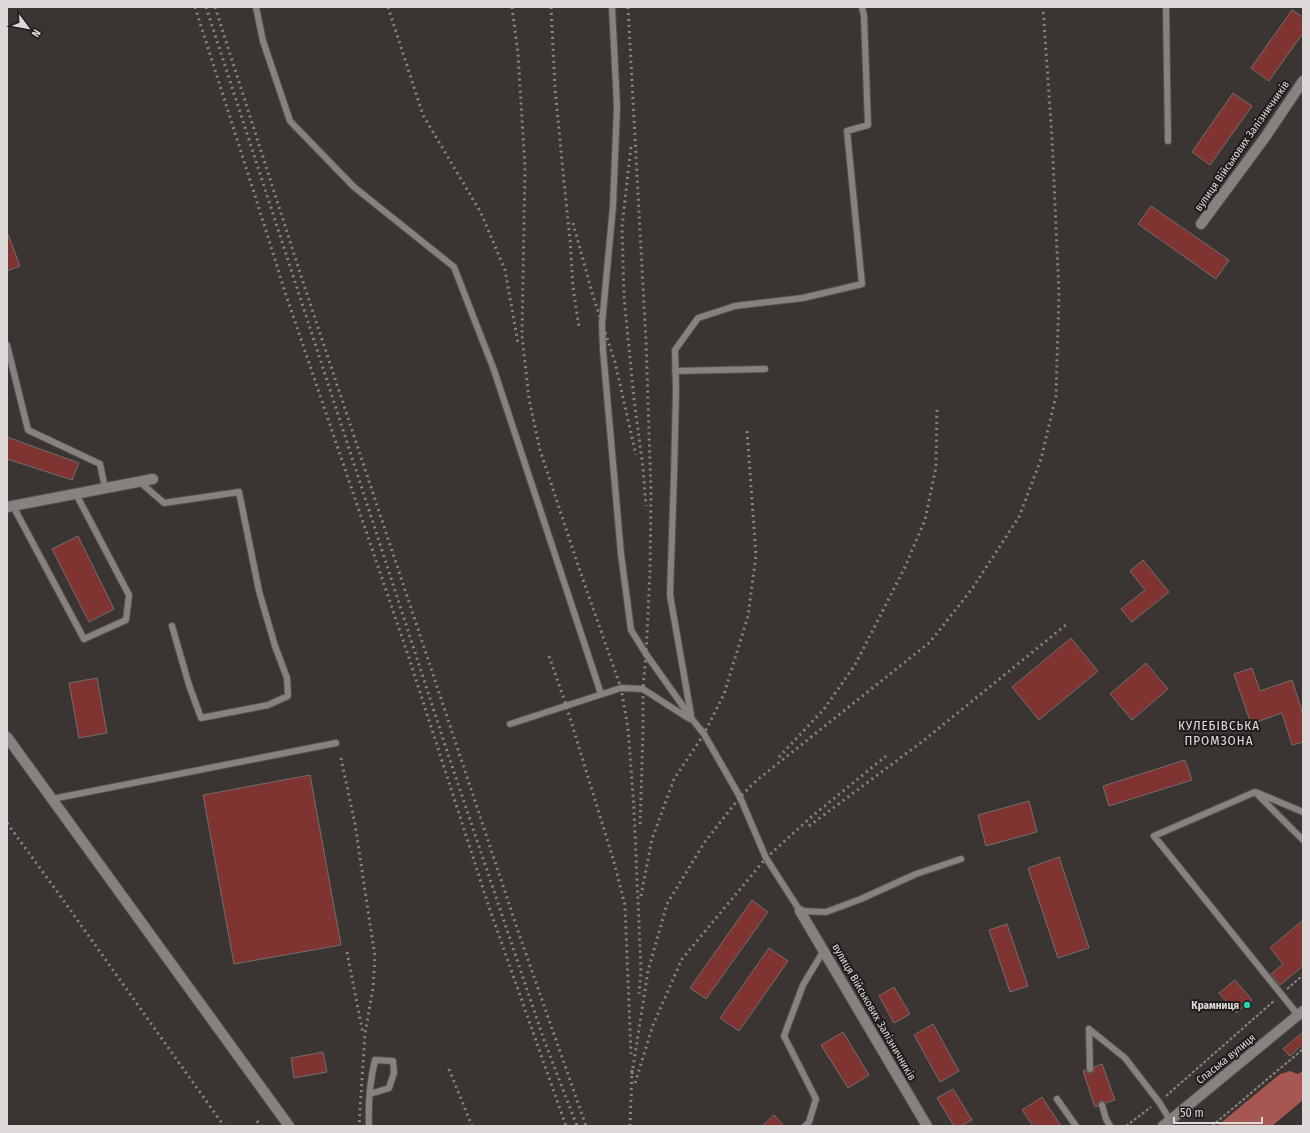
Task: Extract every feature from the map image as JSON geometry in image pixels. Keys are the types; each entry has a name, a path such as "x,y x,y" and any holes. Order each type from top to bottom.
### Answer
{"street":[{"name":"вулиця Військових Залізничників","path":"1201,224 1266,136 1303,81"},
{"path":"10,506 153,479"},
{"path":"7,737 290,1126"},
{"name":"вулиця Військових Залізничників","path":"800,911 927,1126"},
{"name":"Спаська вулиця","path":"1167,1123 1300,1013"}],"lane":[{"path":"256,7 263,41 290,121 354,187 454,267 494,370 601,694"},
{"path":"612,7 616,114 613,206 602,324 621,554 631,630 646,654 704,734 740,797 766,858 800,911 826,912 861,899 916,874 961,859"},
{"path":"692,719 670,595 674,468 675,350 698,318 735,306 803,298 862,284 847,132 868,126 864,16 862,7"},
{"path":"1166,7 1168,141"},
{"path":"7,345 28,430 100,464 105,488"},
{"path":"675,371 765,370"},
{"path":"140,482 164,503 239,492 259,591 275,646 287,678 288,696 268,705 201,718 189,685 172,626"},
{"path":"10,506 84,639 126,620 129,595 76,494"},
{"path":"510,724 621,688 643,689 674,710 692,719"},
{"path":"52,799 336,742"},
{"path":"1300,1013 1282,994 1154,836 1255,792 1303,812"},
{"path":"1255,792 1303,840"},
{"path":"805,1126 809,1122 816,1099 784,1036 803,985 824,950"},
{"path":"1090,1069 1089,1029 1125,1058 1159,1102 1167,1123"},
{"path":"369,1126 368,1112 372,1074 375,1060 393,1061 394,1074 389,1088 370,1094"},
{"path":"1058,1099 1076,1126"},
{"path":"1102,1105 1106,1119 1110,1126"}],"path":[{"path":"1126,1126 1171,1093 1245,1025 1303,975"},
{"path":"1212,1126 1303,1049"}],"shaded area":[{"path":"1290,1071 1298,1074 1303,1071 1303,1100 1272,1126 1217,1126 1280,1074"}],"building":[{"path":"1292,10 1303,17 1303,33 1269,81 1251,68"},
{"path":"1233,93 1252,106 1210,165 1192,152"},
{"path":"1151,206 1229,260 1216,279 1138,224"},
{"path":"8,234 20,266 7,271 7,235"},
{"path":"7,437 79,463 72,480 7,459"},
{"path":"78,536 114,609 89,622 52,549"},
{"path":"1143,560 1169,592 1132,622 1121,609 1145,590 1130,571"},
{"path":"1071,638 1098,671 1039,720 1012,687"},
{"path":"1146,663 1168,689 1132,720 1110,694"},
{"path":"1252,668 1260,691 1292,680 1303,714 1303,742 1292,745 1282,713 1251,724 1234,674"},
{"path":"97,678 107,733 79,738 69,683"},
{"path":"1185,760 1192,780 1109,806 1103,786"},
{"path":"310,775 341,945 234,964 203,795"},
{"path":"1029,801 1037,832 986,846 978,815"},
{"path":"1059,857 1089,948 1058,958 1028,868"},
{"path":"752,900 768,912 706,999 690,988"},
{"path":"1303,920 1303,966 1280,985 1271,974 1283,964 1270,948"},
{"path":"1007,924 1028,986 1010,992 989,930"},
{"path":"769,948 788,961 739,1031 720,1018"},
{"path":"1235,980 1252,1000 1236,1013 1219,993"},
{"path":"894,987 910,1014 894,1023 879,996"},
{"path":"933,1024 959,1071 940,1082 914,1035"},
{"path":"843,1032 869,1075 848,1088 821,1045"},
{"path":"1303,1032 1303,1044 1290,1056 1283,1049"},
{"path":"323,1052 327,1072 294,1078 291,1058"},
{"path":"1102,1064 1115,1100 1106,1103 1100,1101 1098,1106 1095,1107 1083,1071 1086,1070 1088,1073 1092,1073 1094,1071 1094,1067"},
{"path":"953,1089 972,1120 961,1126 954,1126 937,1098"},
{"path":"1042,1097 1061,1126 1033,1126 1022,1110"},
{"path":"774,1115 784,1126 762,1126"}],"railway":[{"path":"195,7 286,295 408,655 489,907 566,1126"},
{"path":"206,7 447,751 544,1040 577,1126"},
{"path":"215,7 303,282 518,931 586,1126"},
{"path":"388,7 423,115 481,213 505,270 518,343"},
{"path":"512,7 518,54 525,167 522,335 529,399 540,450 621,688 628,728 634,809 641,971 639,994"},
{"path":"551,7 555,88 570,239 573,287 579,327"},
{"path":"628,7 646,341 651,492 650,572 643,689 640,828"},
{"path":"632,1074 648,971 667,904 704,843 740,797 756,781 930,642 972,589 1019,517 1041,459 1056,396 1059,293 1052,138 1043,7"},
{"path":"631,147 622,227 624,297 646,506"},
{"path":"573,223 593,296 615,362 636,455"},
{"path":"779,757 824,709 855,665 905,567 925,520 936,467 937,408"},
{"path":"641,896 652,839 674,779 704,734 724,694 748,616 756,555 747,431"},
{"path":"809,826 923,741 1067,624"},
{"path":"549,656 566,705 614,862 625,905 631,1054"},
{"path":"635,1083 653,1025 682,959 766,858 810,818 886,756"},
{"path":"341,758 355,824 375,957 373,988 365,1034 359,1126"},
{"path":"7,823 224,1126"},
{"path":"347,952 363,1034"},
{"path":"449,1069 472,1126"},
{"path":"630,1126 632,1070"},
{"path":"257,1121 261,1126"}],"place":[{"name":"Крамниця","path":"1247,1005"}],"district":[{"name":"КУЛЕБІВСЬКА ПРОМЗОНА","path":"1219,732"}]}
